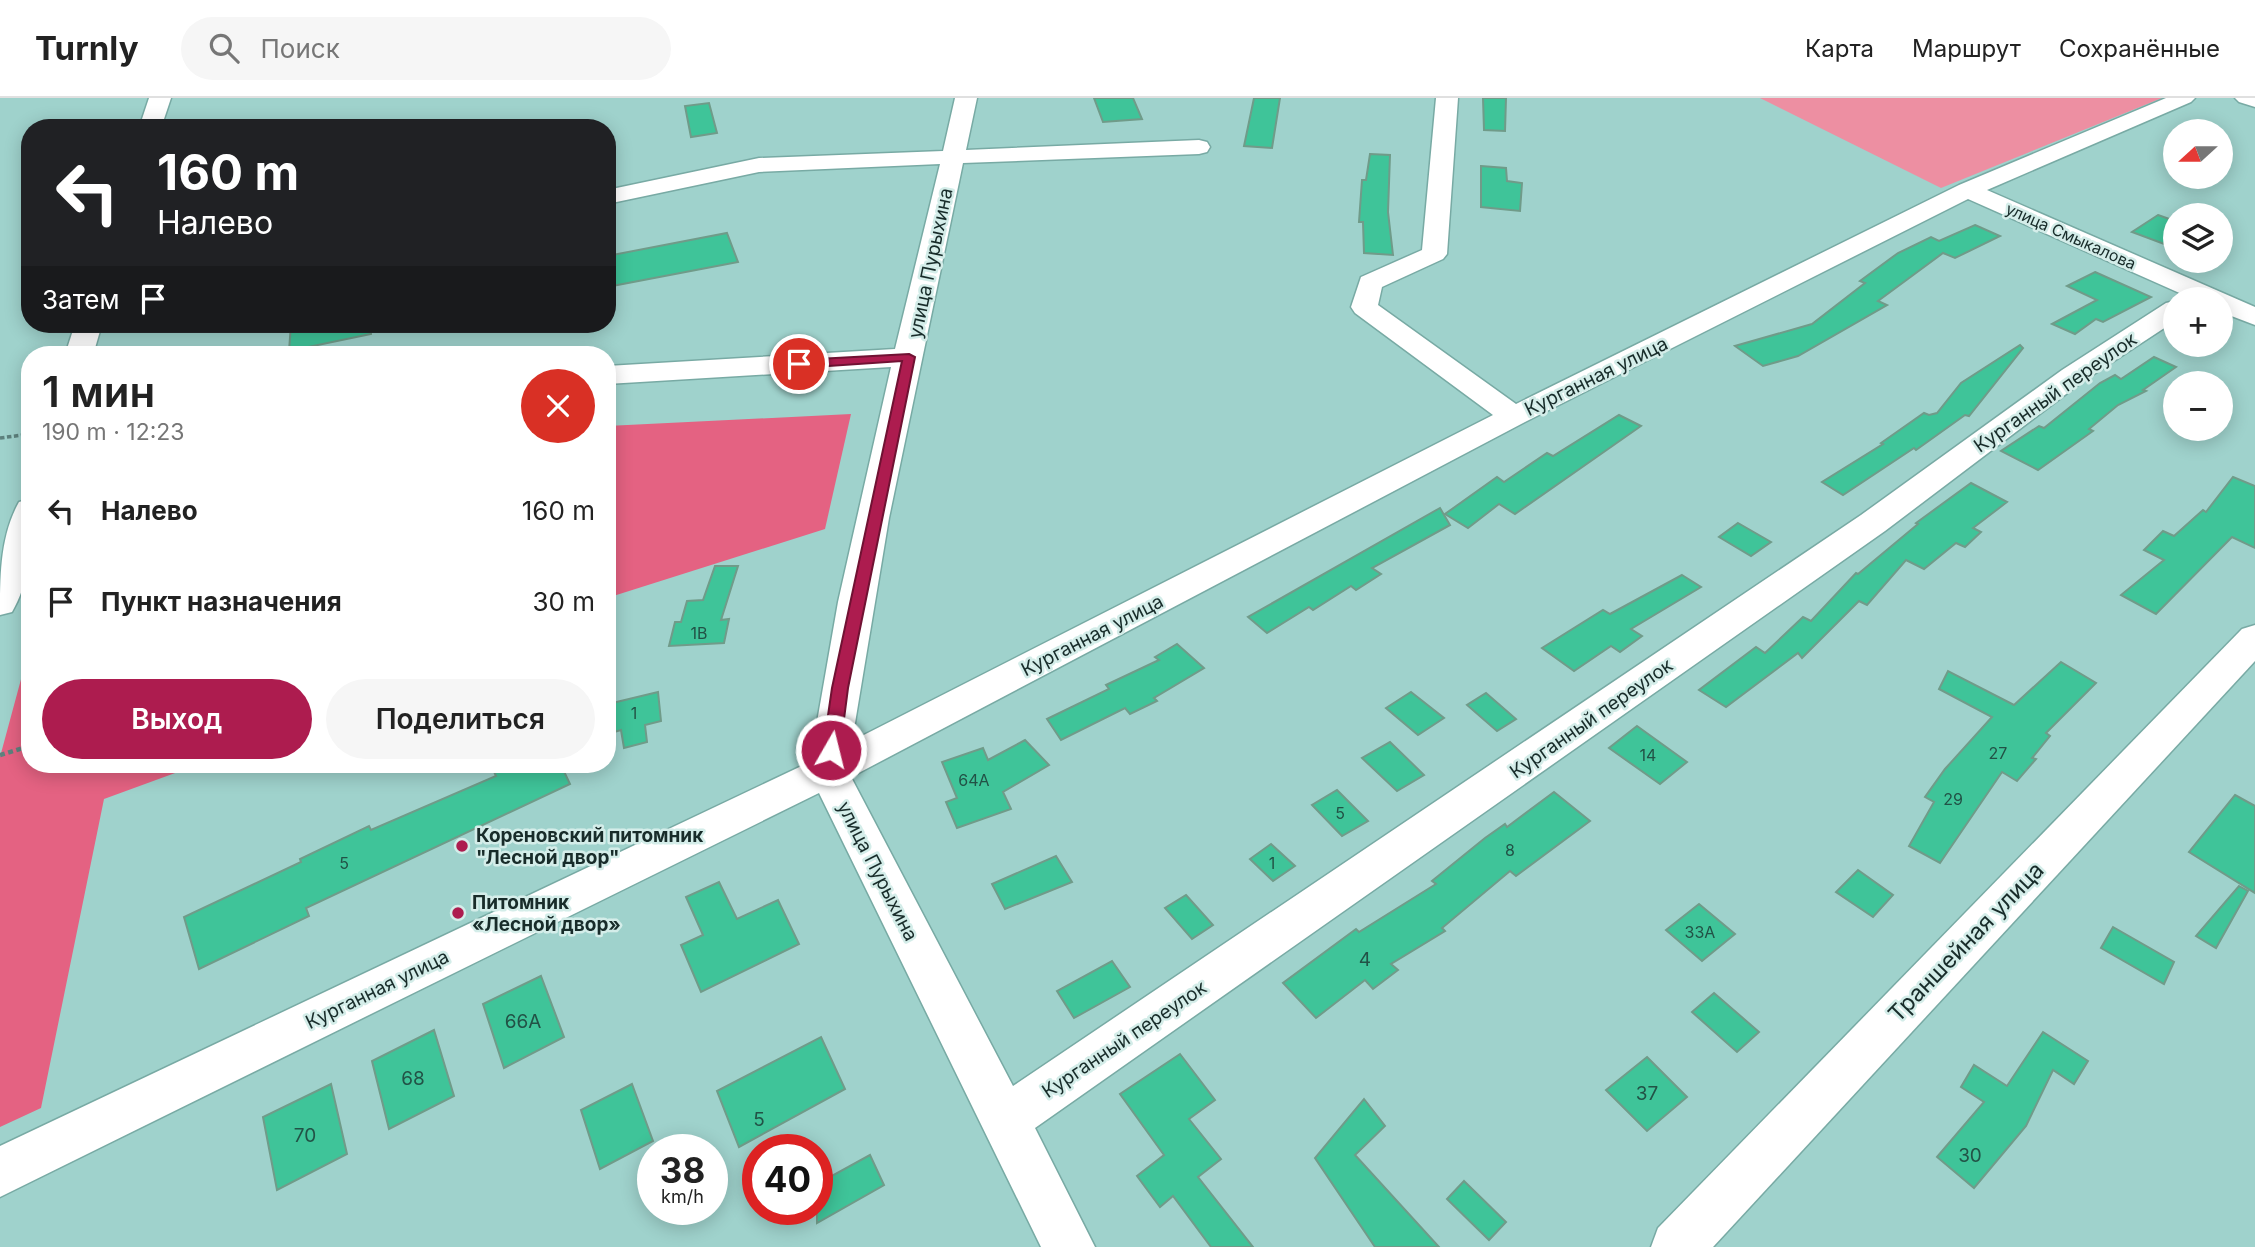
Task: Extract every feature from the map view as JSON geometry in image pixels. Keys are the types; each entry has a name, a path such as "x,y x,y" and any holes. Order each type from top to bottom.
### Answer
{"street":[{"path":"153,119 160,98"},
{"name":"улица Пурыхина","path":"966,98 840,688 828,771 1069,1247"},
{"path":"1447,98 1434,254 1370,282 1364,307 1514,416"},
{"name":"Курганная улица","path":"0,1172 828,771 1514,416 1967,190 2184,98"},
{"path":"2246,98 2255,102"},
{"path":"616,195 759,165 1199,147"},
{"name":"улица Смыкалова","path":"1967,190 2171,287"},
{"name":"улица Смыкалова","path":"2233,311 2255,317"},
{"name":"Курганный переулок","path":"1004,1121 1873,523 2072,376 2163,323"},
{"path":"616,374 909,357"},
{"path":"0,603 21,537"},
{"name":"Траншейная улица","path":"1676,1247 2255,638"}],"path":[{"path":"0,438 21,435"},
{"path":"0,755 21,749"}],"shaded area":[{"path":"1760,98 2162,98 1941,188"},
{"path":"851,414 825,529 616,595 616,426"},
{"path":"21,679 21,773 175,773 104,799 41,1108 0,1127 0,757"}],"building":[{"path":"1094,98 1133,98 1142,119 1103,122"},
{"path":"1254,98 1280,98 1272,148 1244,146"},
{"path":"1483,98 1506,98 1505,131 1484,130"},
{"path":"709,103 717,133 691,137 685,106"},
{"path":"1370,154 1390,155 1388,212 1393,255 1364,253 1363,222 1359,222 1362,180 1366,180"},
{"path":"1481,166 1506,168 1507,181 1522,183 1520,211 1481,207"},
{"path":"2158,215 2163,217 2163,244 2132,232"},
{"path":"1975,225 2000,236 1955,258 1943,253 1878,301 1887,305 1798,356 1763,366 1735,346 1812,324 1865,283 1860,281 1898,253 1931,237 1939,241"},
{"path":"727,233 738,262 616,285 616,254"},
{"path":"2095,272 2151,297 2103,322 2096,319 2075,334 2052,324 2097,300 2067,286"},
{"path":"290,333 371,333 313,346 289,346"},
{"path":"2020,345 2023,348 1969,416 1965,415 1916,450 1914,448 1843,495 1822,482 1883,444 1881,443 1924,413 1937,413 1961,383"},
{"path":"2154,357 2176,367 2170,371 2163,371 2163,376 2143,390 2146,391 2118,405 2089,429 2093,431 2038,470 2001,451 2039,426 2044,428 2100,383 2115,375 2121,379"},
{"path":"1619,415 1641,426 1515,514 1499,504 1468,528 1445,514 1497,477 1504,482 1547,453 1553,456"},
{"path":"2233,477 2255,486 2255,548 2232,537 2156,614 2121,595 2164,560 2144,550 2163,531 2174,536 2203,510 2206,512"},
{"path":"1971,483 2007,502 1973,528 1981,532 1965,547 1956,543 1924,569 1906,560 1867,605 1859,601 1802,658 1798,653 1726,707 1699,690 1756,647 1765,653 1803,617 1811,621 1856,573 1918,524 1916,523"},
{"path":"1440,508 1450,525 1372,568 1381,574 1356,590 1351,586 1313,610 1309,607 1267,633 1248,617"},
{"path":"1738,523 1771,542 1751,556 1719,537"},
{"path":"715,566 738,566 721,620 729,619 724,643 669,646 675,622 681,622 687,601 703,600"},
{"path":"1682,575 1701,587 1631,629 1642,636 1620,652 1611,646 1574,671 1542,648 1603,610 1610,614"},
{"path":"1177,644 1204,668 1154,698 1157,701 1130,714 1125,708 1061,740 1047,719 1109,689 1106,685 1159,660 1155,657"},
{"path":"2061,662 2096,683 2046,733 2050,736 2032,758 2036,759 2017,781 2002,772 1940,863 1909,846 1934,802 1925,797 1945,769 1992,717 1939,689 1948,671 2014,705"},
{"path":"658,692 661,721 645,725 647,742 624,748 621,730 616,732 616,702"},
{"path":"1411,692 1444,718 1418,735 1386,708"},
{"path":"1486,693 1516,719 1497,731 1467,705"},
{"path":"1637,726 1687,762 1660,784 1609,748"},
{"path":"1025,740 1049,765 1003,792 1011,809 957,828 946,802 957,798 942,762 983,748 988,760"},
{"path":"1390,742 1424,775 1397,791 1362,758"},
{"path":"495,773 565,773 570,784 306,908 309,916 199,969 184,917 301,862 300,859 369,826 371,830 496,776"},
{"path":"1337,790 1368,821 1342,836 1312,805"},
{"path":"1554,792 1590,821 1516,876 1510,871 1442,928 1445,931 1391,964 1398,970 1373,989 1365,980 1316,1018 1283,983 1356,929 1359,932 1436,884 1432,881 1485,838 1505,824 1507,827"},
{"path":"2235,795 2255,806 2255,893 2189,852"},
{"path":"1271,844 1295,866 1273,881 1250,859"},
{"path":"1056,856 1072,882 1005,909 992,884"},
{"path":"1858,870 1893,895 1873,917 1836,892"},
{"path":"719,882 737,919 778,900 799,944 701,992 681,945 703,935 686,897"},
{"path":"2239,886 2248,891 2216,948 2196,936"},
{"path":"1186,895 1213,925 1192,939 1165,908"},
{"path":"1699,904 1735,934 1702,961 1666,930"},
{"path":"2113,927 2174,962 2164,984 2101,948"},
{"path":"1112,961 1130,987 1074,1018 1057,991"},
{"path":"541,976 564,1037 504,1068 483,1004"},
{"path":"1714,993 1759,1032 1737,1052 1692,1012"},
{"path":"434,1030 454,1096 389,1129 372,1061"},
{"path":"2043,1032 2088,1061 2074,1084 2053,1070 2026,1126 1974,1188 1937,1157 1984,1102 1961,1087 1974,1065 2007,1086"},
{"path":"821,1037 845,1089 763,1134 742,1134 742,1145 739,1147 717,1091"},
{"path":"1180,1054 1215,1100 1189,1119 1221,1159 1198,1177 1253,1247 1211,1247 1173,1196 1160,1207 1137,1176 1164,1155 1120,1094"},
{"path":"1647,1057 1687,1097 1647,1131 1606,1090"},
{"path":"331,1084 347,1154 277,1190 263,1117"},
{"path":"632,1084 650,1134 637,1134 637,1149 600,1169 581,1110"},
{"path":"1364,1099 1385,1126 1355,1155 1439,1247 1375,1247 1315,1158"},
{"path":"870,1155 884,1185 833,1214 833,1175"},
{"path":"1464,1181 1506,1222 1489,1240 1447,1199"}],"place":[{"name":"Кореновский питомник \"Лесной двор\"","path":"462,846"},
{"name":"Питомник «Лесной двор»","path":"458,913"}],"route":[{"path":"799,364 909,357 840,688 831,750"}]}
